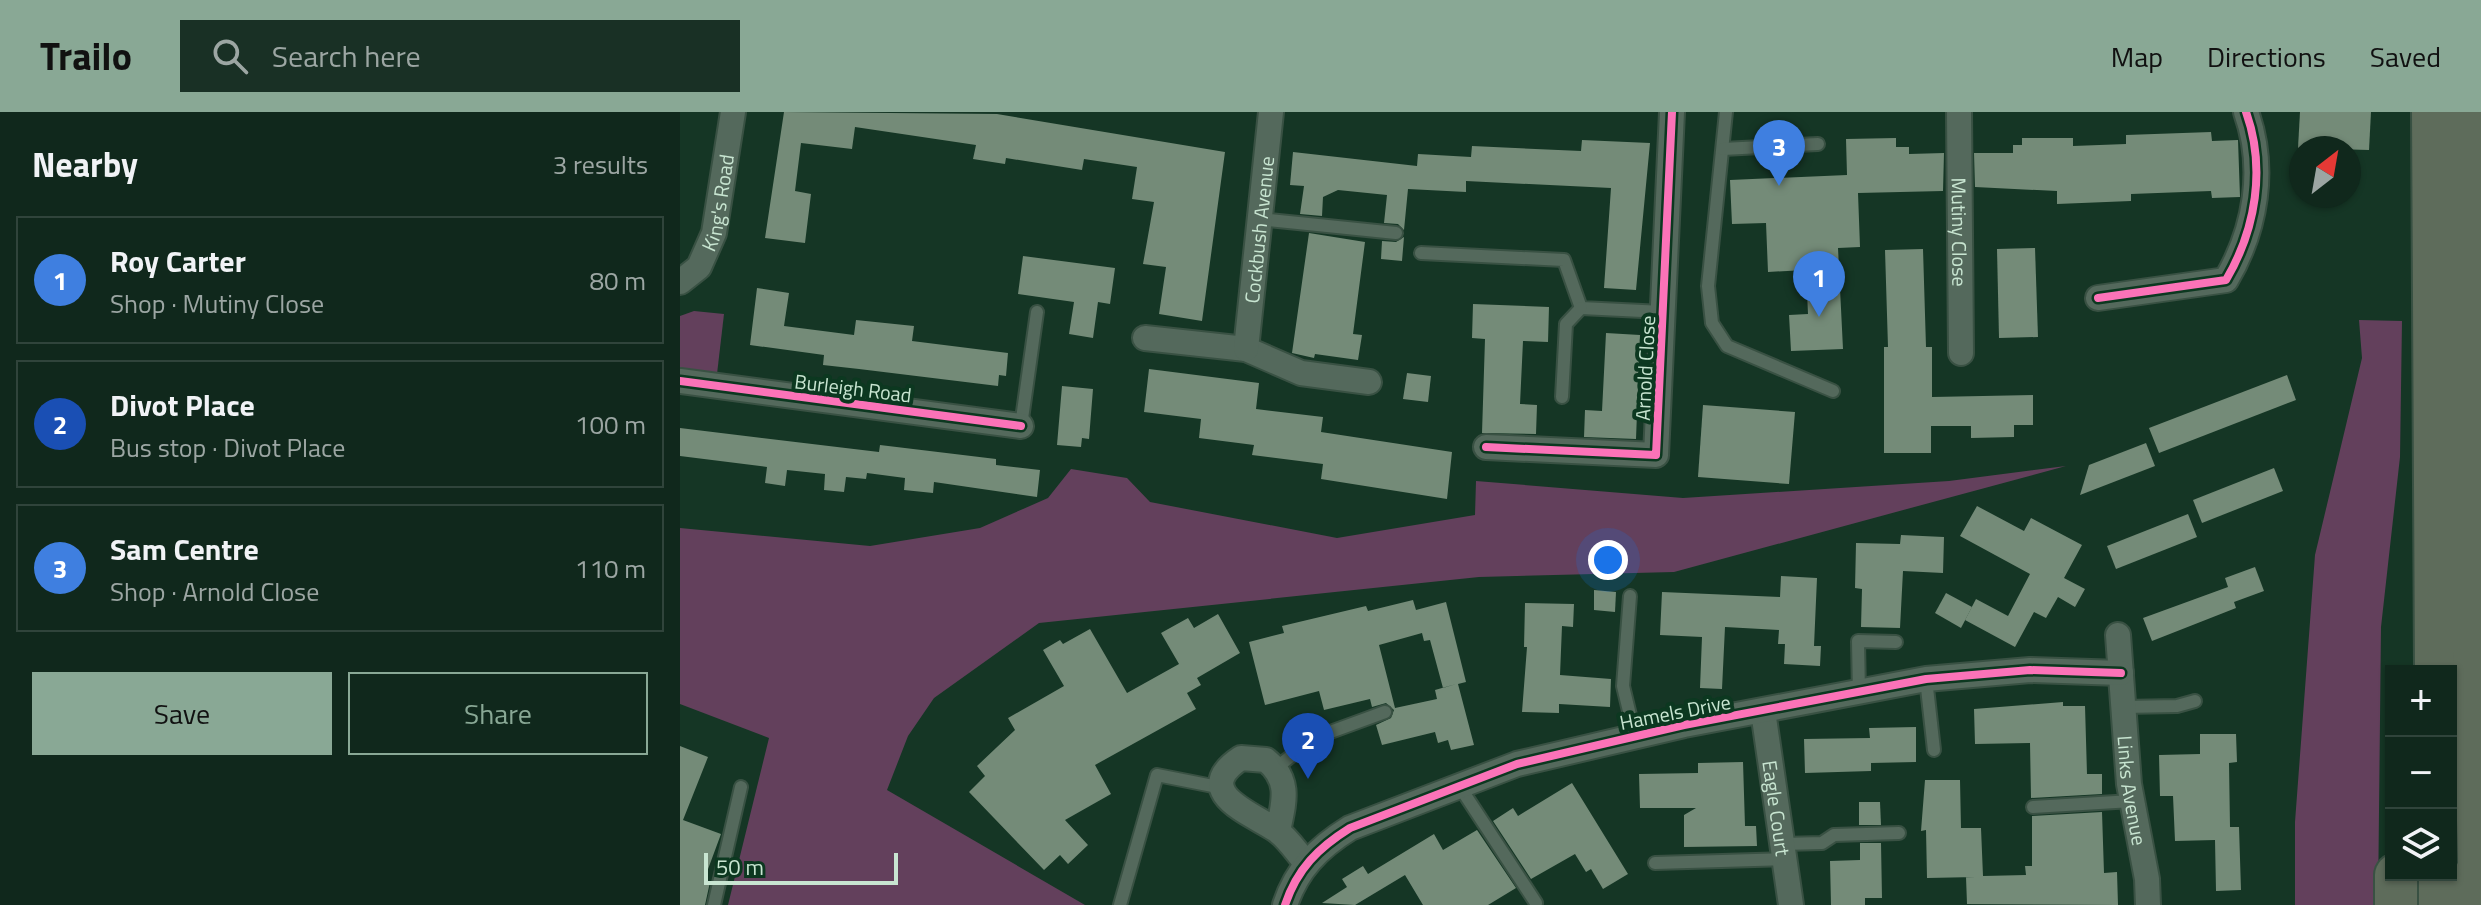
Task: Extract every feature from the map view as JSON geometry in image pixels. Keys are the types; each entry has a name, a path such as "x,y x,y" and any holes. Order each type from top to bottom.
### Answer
{"highway":[{"path":"2433,112 2454,289 2474,651 2480,905"},
{"path":"2416,665 2474,112"},
{"path":"2433,509 2436,665"},
{"path":"2474,651 2481,700"},
{"path":"2396,881 2396,905"},
{"path":"2440,881 2440,905"}],"street":[{"name":"King's Road","path":"680,282 699,267 714,233 733,112"},
{"name":"Cockbush Avenue","path":"1246,349 1271,112"},
{"name":"Arnold Close","path":"1486,447 1656,455 1672,112"},
{"name":"Mutiny Close","path":"1959,112 1961,353"},
{"path":"2098,298 2226,280 2240,257 2255,202 2258,169 2246,112"},
{"path":"1145,338 1246,349 1301,373 1369,382"},
{"name":"Burleigh Road","path":"680,381 1021,426"},
{"name":"Links Avenue","path":"2118,635 2132,801 2147,879 2148,905"},
{"name":"Hamels Drive","path":"1285,905 1306,863 1325,844 1350,828 1458,784 1517,764 1635,736 1926,679 2030,670 2121,673"},
{"name":"Eagle Court","path":"1763,711 1791,905"},
{"path":"1278,831 1285,790 1276,768 1257,757 1241,758 1225,775 1223,788 1234,807 1278,831 1306,863"}],"lane":[{"path":"1726,112 1708,286 1712,323 1727,346 1833,391"},
{"path":"1723,149 1818,144"},
{"path":"1259,219 1396,233"},
{"path":"1421,253 1564,260 1581,308"},
{"path":"1562,397 1566,324 1581,308 1663,312"},
{"path":"1021,426 1037,312"},
{"path":"1630,596 1623,686 1635,736"},
{"path":"1859,694 1858,641 1896,642"},
{"path":"1926,679 1934,750"},
{"path":"2123,707 2177,706 2195,701"},
{"path":"1276,768 1314,738 1385,712"},
{"path":"1120,905 1157,775 1223,788"},
{"path":"1458,784 1536,903"},
{"path":"714,905 741,787"},
{"path":"2033,807 2132,801"},
{"path":"1655,863 1784,852 1822,843 1834,835 1899,833"}],"shaded area":[{"path":"694,311 724,314 717,374 680,371 680,316"},
{"path":"2359,320 2402,321 2400,457 2381,627 2378,905 2295,905 2295,822 2315,555 2362,358"},
{"path":"2066,466 1674,572 1479,577 1039,623 934,698 908,736 887,790 1085,905 728,905 769,738 680,704 680,528 870,546 980,528 1048,498 1071,469 1127,478 1150,502 1337,538 1475,515 1476,481 1683,498 1949,481"}],"building":[{"path":"784,112 997,114 1225,152 1202,321 1159,314 1166,267 1143,264 1154,202 1132,199 1137,167 1084,159 1082,170 1006,158 1005,164 973,159 976,145 855,127 852,149 801,143 795,191 811,194 805,243 765,238"},
{"path":"2300,112 2371,112 2369,150 2361,150 2361,136 2299,136"},
{"path":"2211,132 2212,141 2238,140 2240,197 2212,198 2211,191 2131,194 2131,201 2057,204 2057,191 1975,187 1974,153 2013,153 2013,145 2022,145 2022,138 2073,138 2073,146 2126,144 2126,135"},
{"path":"1896,138 1896,147 1909,147 1909,154 1944,153 1943,191 1858,193 1860,247 1838,248 1843,349 1791,351 1789,315 1808,314 1806,270 1768,272 1766,223 1732,224 1730,180 1847,175 1846,139"},
{"path":"1582,140 1650,143 1636,290 1604,288 1611,188 1466,181 1466,192 1408,189 1404,230 1398,224 1384,223 1387,195 1338,190 1323,197 1322,216 1300,214 1304,186 1290,185 1293,152 1417,166 1418,154 1471,157 1472,146 1581,151"},
{"path":"1309,233 1365,242 1353,334 1362,335 1358,360 1315,354 1314,358 1292,353"},
{"path":"1404,237 1402,261 1381,259 1382,241 1396,242"},
{"path":"2035,248 2038,337 1999,338 1997,249"},
{"path":"1923,249 1926,347 1932,347 1932,397 2033,395 2033,425 2014,425 2014,437 1971,438 1971,426 1931,426 1931,453 1884,453 1884,347 1888,347 1885,250"},
{"path":"1023,256 1115,268 1110,304 1098,302 1093,338 1069,334 1074,302 1018,294"},
{"path":"757,288 789,293 784,326 854,335 856,320 914,326 912,341 1008,353 1006,376 999,375 998,386 823,365 824,355 750,345"},
{"path":"1473,304 1549,307 1548,342 1523,341 1520,404 1537,405 1536,434 1482,433 1485,339 1472,338"},
{"path":"1606,333 1640,335 1636,439 1584,437 1585,410 1602,411"},
{"path":"1149,369 1259,383 1256,409 1323,417 1321,432 1452,452 1447,499 1321,479 1323,464 1252,455 1254,445 1199,438 1201,419 1144,412"},
{"path":"1407,373 1431,376 1428,402 1403,399"},
{"path":"2287,375 2296,400 2159,453 2149,428"},
{"path":"1062,386 1093,389 1089,439 1082,438 1081,447 1057,445"},
{"path":"1703,405 1795,412 1789,484 1698,477"},
{"path":"680,428 879,452 880,445 996,459 996,465 1040,470 1037,497 934,482 933,493 904,490 905,478 867,473 866,479 846,477 844,492 824,490 825,474 787,470 785,486 765,483 767,467 680,456"},
{"path":"2146,443 2155,466 2080,495 2089,465"},
{"path":"2274,468 2283,491 2202,523 2193,500"},
{"path":"1977,506 2024,531 2031,518 2082,545 2064,578 2085,589 2075,607 2058,597 2046,618 2034,612 2015,647 1965,620 1976,599 2008,616 2030,574 1960,536"},
{"path":"2188,514 2197,537 2116,569 2107,546"},
{"path":"1901,535 1944,537 1943,573 1903,571 1900,628 1861,627 1862,589 1855,588 1856,543 1900,544"},
{"path":"2255,567 2264,591 2234,602 2236,608 2152,641 2143,618 2228,587 2225,578"},
{"path":"1781,576 1817,578 1814,646 1821,646 1820,666 1784,664 1785,644 1778,644 1779,630 1725,627 1722,689 1700,688 1702,637 1660,635 1662,592 1780,597"},
{"path":"1594,590 1616,592 1615,612 1594,610"},
{"path":"1946,593 1972,607 1961,628 1935,613"},
{"path":"1413,600 1416,610 1446,602 1466,682 1458,684 1474,745 1451,750 1448,740 1438,743 1435,732 1382,745 1376,725 1391,718 1394,710 1386,703 1372,707 1370,699 1324,710 1319,691 1265,705 1249,642 1284,633 1282,626 1366,606 1368,611","holes":["1422,633 1424,641 1430,640 1443,688 1435,690 1437,699 1395,708 1379,645"]},
{"path":"1525,603 1574,604 1573,627 1562,626 1560,675 1611,679 1610,707 1559,704 1559,713 1522,712 1527,647 1524,647"},
{"path":"1218,614 1240,653 1197,678 1201,685 1187,693 1196,709 1095,765 1111,794 1065,820 1088,845 1068,864 1060,855 1044,870 969,792 985,776 977,766 1015,730 1008,718 1064,686 1043,650 1060,640 1063,644 1090,629 1127,693 1179,664 1161,633 1188,618 1194,628"},
{"path":"2063,702 2063,706 2085,706 2087,774 2102,774 2102,794 2031,798 2030,743 1975,744 1974,709"},
{"path":"1916,727 1916,762 1871,763 1871,771 1805,773 1804,739 1870,738 1869,728"},
{"path":"2200,734 2236,734 2237,762 2229,763 2230,827 2239,827 2241,890 2216,891 2215,840 2175,841 2173,796 2160,796 2159,755 2200,754"},
{"path":"680,746 708,757 683,820 721,834 704,880 710,882 705,905 680,905"},
{"path":"1743,762 1745,826 1756,826 1757,846 1684,847 1684,815 1696,808 1640,808 1639,774 1698,773 1698,763"},
{"path":"1925,780 1960,780 1961,828 1981,828 1983,876 2026,875 2025,866 2032,866 2032,816 2102,812 2104,873 2117,872 2118,905 1967,904 1966,877 1927,878 1926,830 1921,831"},
{"path":"1572,783 1628,874 1603,889 1591,869 1586,872 1575,854 1531,879 1493,821 1513,808 1518,816"},
{"path":"1859,802 1880,802 1881,825 1859,825"},
{"path":"1477,830 1516,888 1488,905 1423,905 1405,875 1355,905 1322,903 1347,887 1342,879 1363,866 1368,874 1434,834 1443,850"},
{"path":"1860,843 1881,843 1882,898 1865,898 1865,905 1831,905 1830,861 1860,860"}],"cycle path":[{"path":"1486,447 1656,455 1672,112"},
{"path":"2098,298 2226,280 2245,240 2255,198 2256,155 2246,112"},
{"path":"680,381 1021,426"},
{"path":"1285,905 1310,860 1350,828 1517,764 1684,725 1926,679 2030,670 2121,673"}],"place":[{"name":"Sam Centre","path":"1779,186"},
{"name":"Roy Carter","path":"1819,317"},
{"name":"Divot Place","path":"1308,779"}]}
